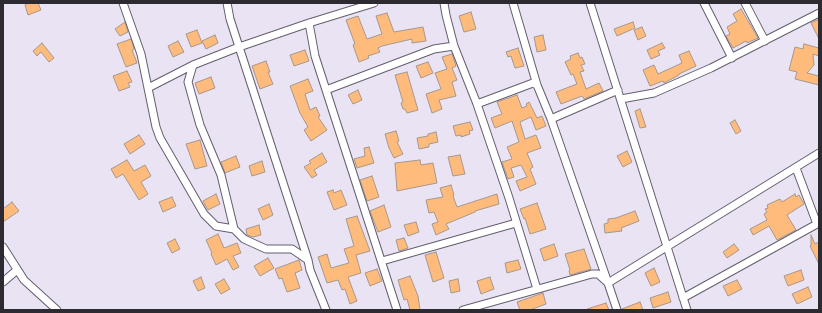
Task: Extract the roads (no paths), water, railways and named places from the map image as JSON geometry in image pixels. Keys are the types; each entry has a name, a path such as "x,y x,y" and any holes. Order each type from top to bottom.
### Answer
{"street":[{"path":"124,3 141,54 156,127 160,138 204,214 216,226 234,228"},
{"path":"227,3 230,19 310,270 326,310"},
{"path":"148,88 193,65 239,47 374,3"},
{"path":"444,3 454,46 476,104 537,289"},
{"path":"513,3 537,84 551,119 617,310"},
{"path":"590,3 687,310"},
{"path":"704,3 732,58"},
{"path":"745,3 765,41"},
{"path":"621,99 654,93 732,58 819,13"},
{"path":"309,23 315,56 397,310"},
{"path":"326,90 434,49 454,46"},
{"path":"193,65 188,82 200,125 221,175 234,228 244,239 266,250 292,249 308,260"},
{"path":"476,104 533,83 537,84"},
{"path":"551,119 618,90"},
{"path":"608,283 819,153"},
{"path":"683,298 817,224 796,168"},
{"path":"382,261 516,222"},
{"path":"3,247 16,270 24,280 57,310"},
{"path":"3,282 16,270"},
{"path":"463,310 592,274 598,274 608,283"}]}
